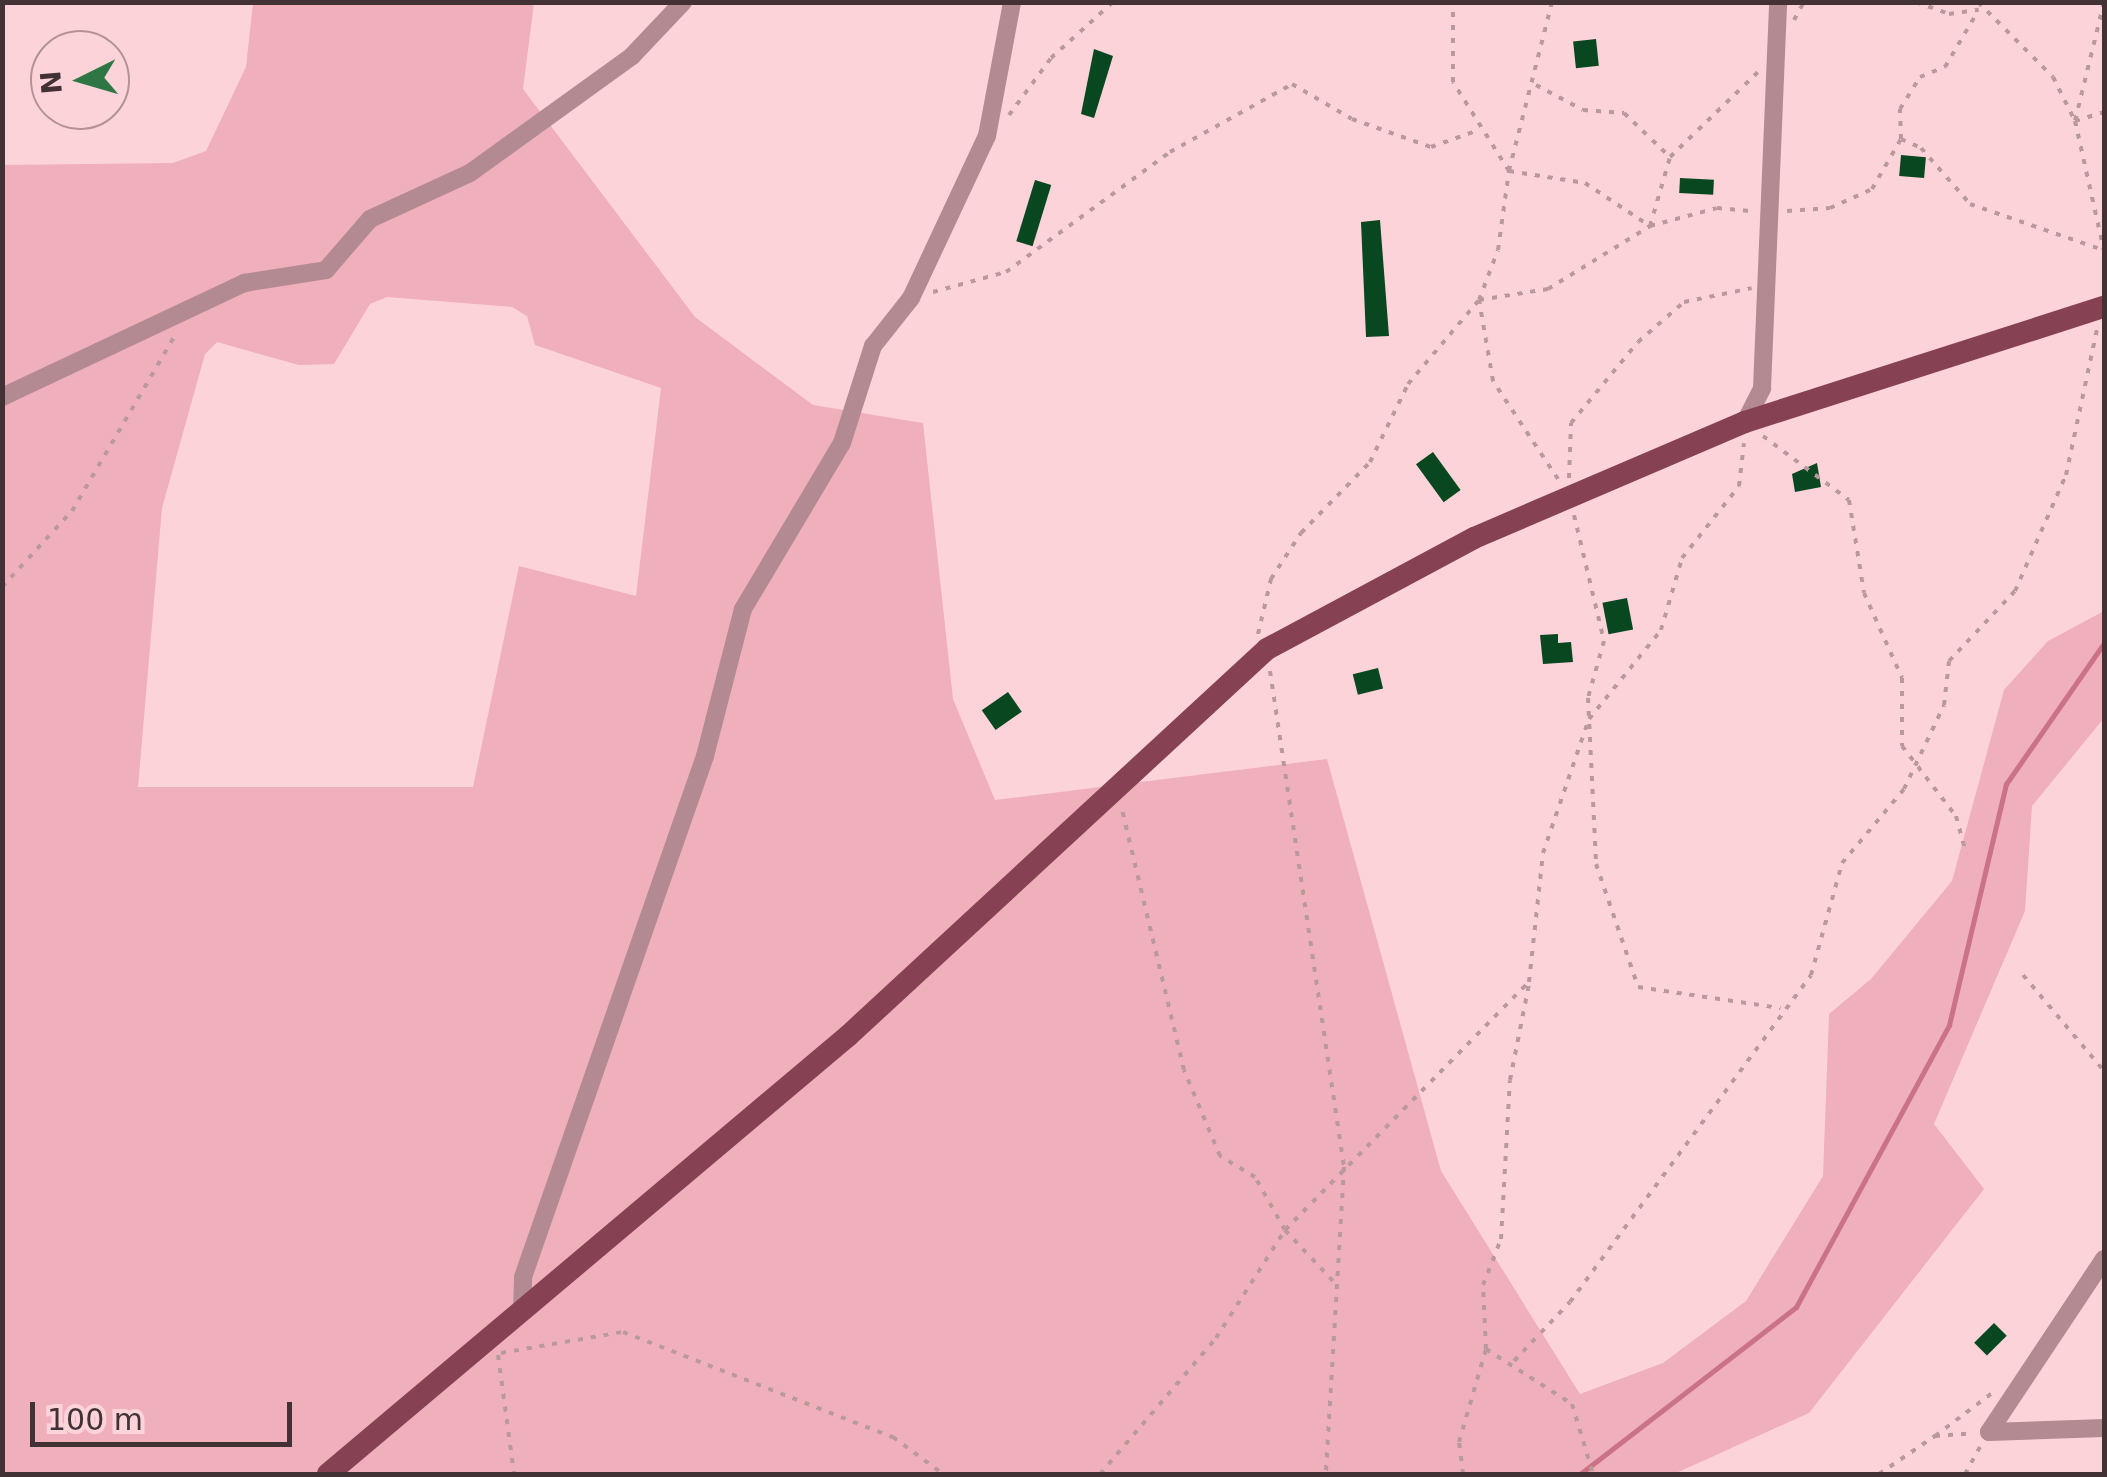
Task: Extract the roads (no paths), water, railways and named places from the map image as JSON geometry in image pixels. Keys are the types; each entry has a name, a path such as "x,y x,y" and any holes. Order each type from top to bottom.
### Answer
{"main road":[{"path":"328,1474 497,1344 522,1310 848,1036 1115,780 1267,649 1568,498 1745,422 2103,308"}],"street":[{"path":"2,397 244,282 326,270 370,219 470,173 632,56 683,2"},
{"path":"522,1310 523,1277 704,756 743,609 842,443 873,346 911,298 988,136 1012,2"},
{"path":"1745,422 1762,388 1778,2"},
{"path":"2104,1259 1989,1432 2104,1428"}],"waterway":[{"path":"1580,1474 1796,1307 1949,1025 2006,784 2104,643"}]}
